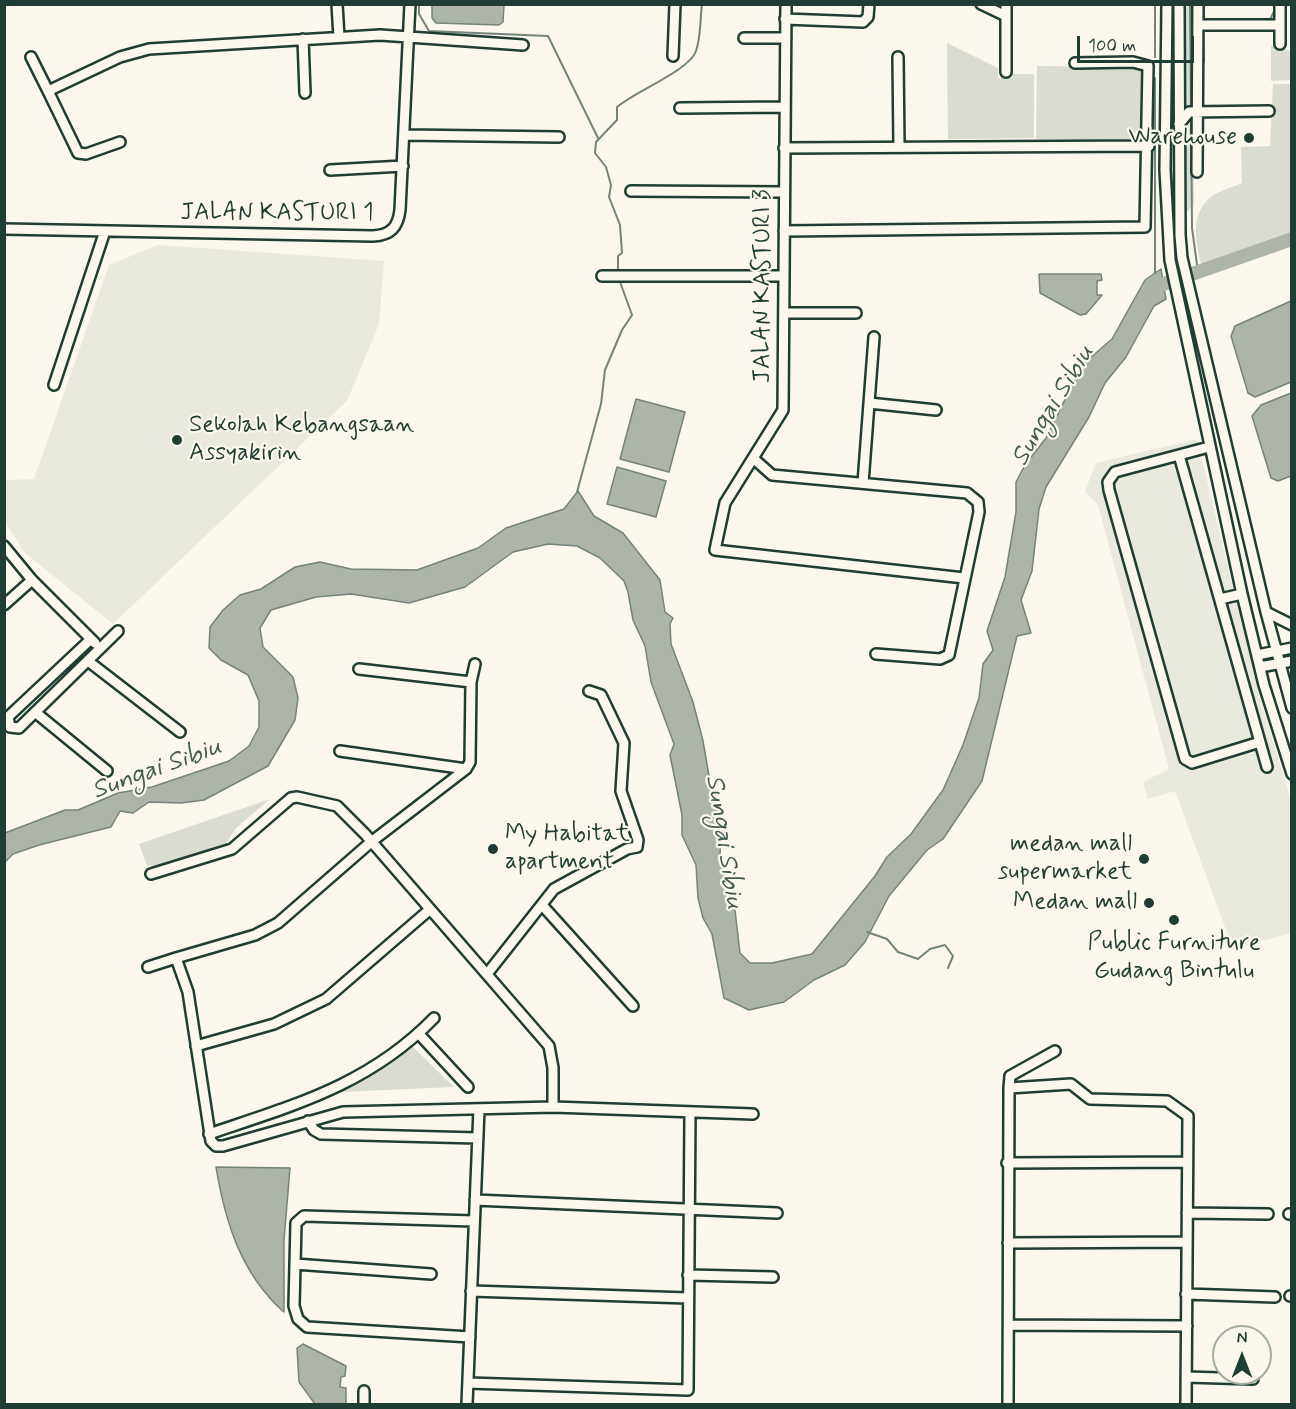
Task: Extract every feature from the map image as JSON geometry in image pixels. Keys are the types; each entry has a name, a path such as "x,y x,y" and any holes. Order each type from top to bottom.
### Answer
{"street":[{"path":"337,4 339,37"},
{"name":"JALAN KASTURI 1","path":"4,229 381,236 393,230 399,221 410,4"},
{"path":"673,56 675,4"},
{"name":"JALAN KASTURI 3","path":"786,4 785,313 782,414 724,503 716,550 964,578"},
{"path":"785,19 863,22 868,17 869,4"},
{"path":"981,4 1006,16"},
{"path":"1006,4 1006,72"},
{"path":"1167,4 1167,236 1185,333 1242,594 1260,668 1292,774"},
{"path":"1179,4 1180,235 1197,331 1292,708"},
{"path":"1197,172 1198,4"},
{"path":"1280,4 1280,44"},
{"path":"1198,25 1279,25"},
{"path":"48,91 134,51 339,37 408,38 523,45"},
{"path":"744,38 786,39"},
{"path":"303,39 305,93"},
{"path":"31,57 78,153 86,154 120,142"},
{"path":"898,57 899,147"},
{"path":"1075,63 1133,62 1148,66 1179,66"},
{"path":"784,231 1143,228 1146,225 1149,146 1148,66"},
{"path":"680,108 784,107"},
{"path":"1179,124 1185,115 1197,111 1269,111"},
{"path":"404,135 559,137"},
{"path":"784,148 1149,146"},
{"path":"330,170 402,166"},
{"path":"631,191 784,192"},
{"path":"54,385 105,231"},
{"path":"602,276 784,276"},
{"path":"785,313 856,313"},
{"path":"863,483 874,337"},
{"path":"869,404 936,410"},
{"path":"1209,447 1115,472 1108,482 1185,759 1192,763 1260,742"},
{"path":"1179,455 1267,767"},
{"path":"753,458 772,475 967,493 974,496 978,502 979,512 949,655 940,659 876,654"},
{"path":"4,546 32,580 101,648"},
{"path":"4,605 32,580"},
{"path":"1220,599 1242,594"},
{"path":"1266,612 1292,625"},
{"path":"91,639 8,717 7,723 10,727 19,728 118,631"},
{"path":"1257,655 1292,648"},
{"path":"88,661 180,732"},
{"path":"1260,668 1292,661"},
{"path":"148,967 255,935 278,923 371,842 466,769 470,762 471,682 475,664"},
{"path":"359,669 471,682"},
{"path":"487,974 554,889 627,849 637,847 638,840 621,791 624,743 601,695 589,691"},
{"path":"35,712 107,771"},
{"path":"340,751 466,769"},
{"path":"151,874 232,849 291,798 297,796 337,806 549,1046 553,1068 552,1107"},
{"path":"542,905 633,1006"},
{"path":"196,1046 274,1024 326,999 428,910"},
{"path":"176,958 188,992 209,1134 216,1146 223,1146 343,1112 552,1107 753,1114"},
{"path":"209,1134 314,1098 374,1069 419,1034 434,1018"},
{"path":"419,1034 468,1087"},
{"path":"1008,1404 1010,1076 1055,1052"},
{"path":"1009,1088 1071,1084 1090,1099 1167,1101 1188,1116 1186,1404"},
{"path":"467,1404 479,1109"},
{"path":"468,1383 688,1390 690,1112"},
{"path":"308,1121 314,1130 321,1134 478,1138"},
{"path":"1008,1163 1187,1162"},
{"path":"475,1200 777,1213"},
{"path":"1187,1213 1268,1214"},
{"path":"470,1337 307,1327 298,1319 294,1306 296,1223 304,1216 474,1221"},
{"path":"1008,1243 1187,1242"},
{"path":"295,1264 431,1274"},
{"path":"688,1275 773,1277"},
{"path":"471,1291 688,1298"},
{"path":"1186,1294 1275,1297"},
{"path":"1009,1325 1187,1326"},
{"path":"1186,1377 1212,1378"},
{"path":"364,1391 364,1404"}],"shaded area":[{"path":"432,5 504,5 503,22 499,25 436,23 432,18"},
{"path":"1184,5 1192,5 1194,204 1186,213"},
{"path":"947,43 998,68 998,78 1012,78 1012,74 1034,74 1034,138 948,139"},
{"path":"1271,46 1283,47 1291,52 1291,80 1271,81"},
{"path":"1037,66 1146,67 1145,139 1036,139"},
{"path":"1273,84 1291,84 1291,233 1202,268 1196,240 1199,212 1211,197 1242,183 1241,147 1270,146"},
{"name":"Sekolah Kebangsaan Assyakirin","path":"158,245 384,261 379,324 347,401 113,624 25,553 5,522 5,480 34,479 109,265"},
{"path":"1161,269 1166,299 1154,306 1126,357 1105,383 1089,417 1046,487 1039,509 1032,571 1021,600 1031,633 1017,636 982,781 943,839 927,850 889,896 865,942 845,965 814,980 784,1002 749,1010 724,998 712,934 703,918 698,898 696,865 682,835 682,815 670,755 674,744 651,682 645,646 633,620 628,592 624,581 600,558 577,546 548,544 513,552 465,587 409,603 351,594 316,597 271,610 260,628 263,647 293,677 298,698 295,720 268,766 204,800 181,803 149,802 133,813 120,811 111,827 39,845 13,854 5,862 5,833 65,810 78,810 118,793 152,787 229,761 249,746 259,727 259,701 248,675 221,660 209,648 210,627 223,610 240,595 261,589 295,567 320,562 351,569 417,570 478,548 506,528 564,509 578,491 594,516 623,533 660,580 665,612 673,618 670,624 671,644 693,702 703,741 712,793 721,822 720,857 732,885 740,953 750,963 772,963 812,954 875,876 887,857 911,834 943,790 963,745 979,698 983,664 993,650 987,631 1005,577 1016,512 1016,482 1025,465 1046,438 1082,365 1112,339 1145,280"},
{"path":"1039,274 1101,274 1102,280 1097,281 1097,295 1102,295 1086,314 1080,315 1040,293"},
{"path":"1291,301 1291,382 1255,397 1248,393 1231,336 1235,326"},
{"path":"1291,393 1291,476 1278,481 1271,478 1252,416 1261,405"},
{"path":"636,399 685,412 669,472 620,459"},
{"path":"1197,439 1260,699 1291,800 1291,933 1233,949 1175,791 1148,799 1143,782 1169,769 1098,505 1085,491 1096,463"},
{"path":"617,467 666,481 656,517 607,504"},
{"path":"270,799 236,828 226,844 159,865 147,866 139,844"},
{"path":"412,1046 454,1087 341,1092"},
{"path":"216,1167 290,1168 284,1240 284,1312 256,1281 237,1246 224,1208"},
{"path":"303,1344 346,1366 340,1387 346,1388 346,1404 315,1404 299,1382 297,1348"}],"waterway":[{"path":"419,4 419,14 429,31 548,36 598,138"},
{"path":"618,270 618,256 622,253 620,225 609,197 611,185 606,167 595,153 596,142 617,120 617,107 673,73 691,58 699,40 702,4"},
{"path":"1155,4 1155,57"},
{"path":"1190,4 1191,106"},
{"path":"1203,4 1203,20 1238,20"},
{"path":"1241,20 1270,20 1274,11"},
{"path":"1203,33 1204,62"},
{"path":"1203,72 1203,105"},
{"path":"1155,78 1155,273"},
{"path":"1191,117 1192,228 1198,272"},
{"path":"1203,118 1203,156"},
{"name":"Sungai Sibiu","path":"1150,295 1155,287 1292,239"},
{"path":"577,492 601,404 605,370 622,330 632,315 619,279"},
{"path":"867,932 887,939 898,952 918,959 930,949 945,945 953,956 948,968"}],"place":[{"name":"Warehouse","path":"1249,138"},
{"name":"Sekolah Kebangsaan Assyakirin","path":"177,440"},
{"name":"My Habitat apartment","path":"493,849"},
{"name":"medan mall supermarket","path":"1144,859"},
{"name":"Medan mall","path":"1149,903"},
{"name":"Public Furniture Gudang Bintulu","path":"1174,920"}]}
